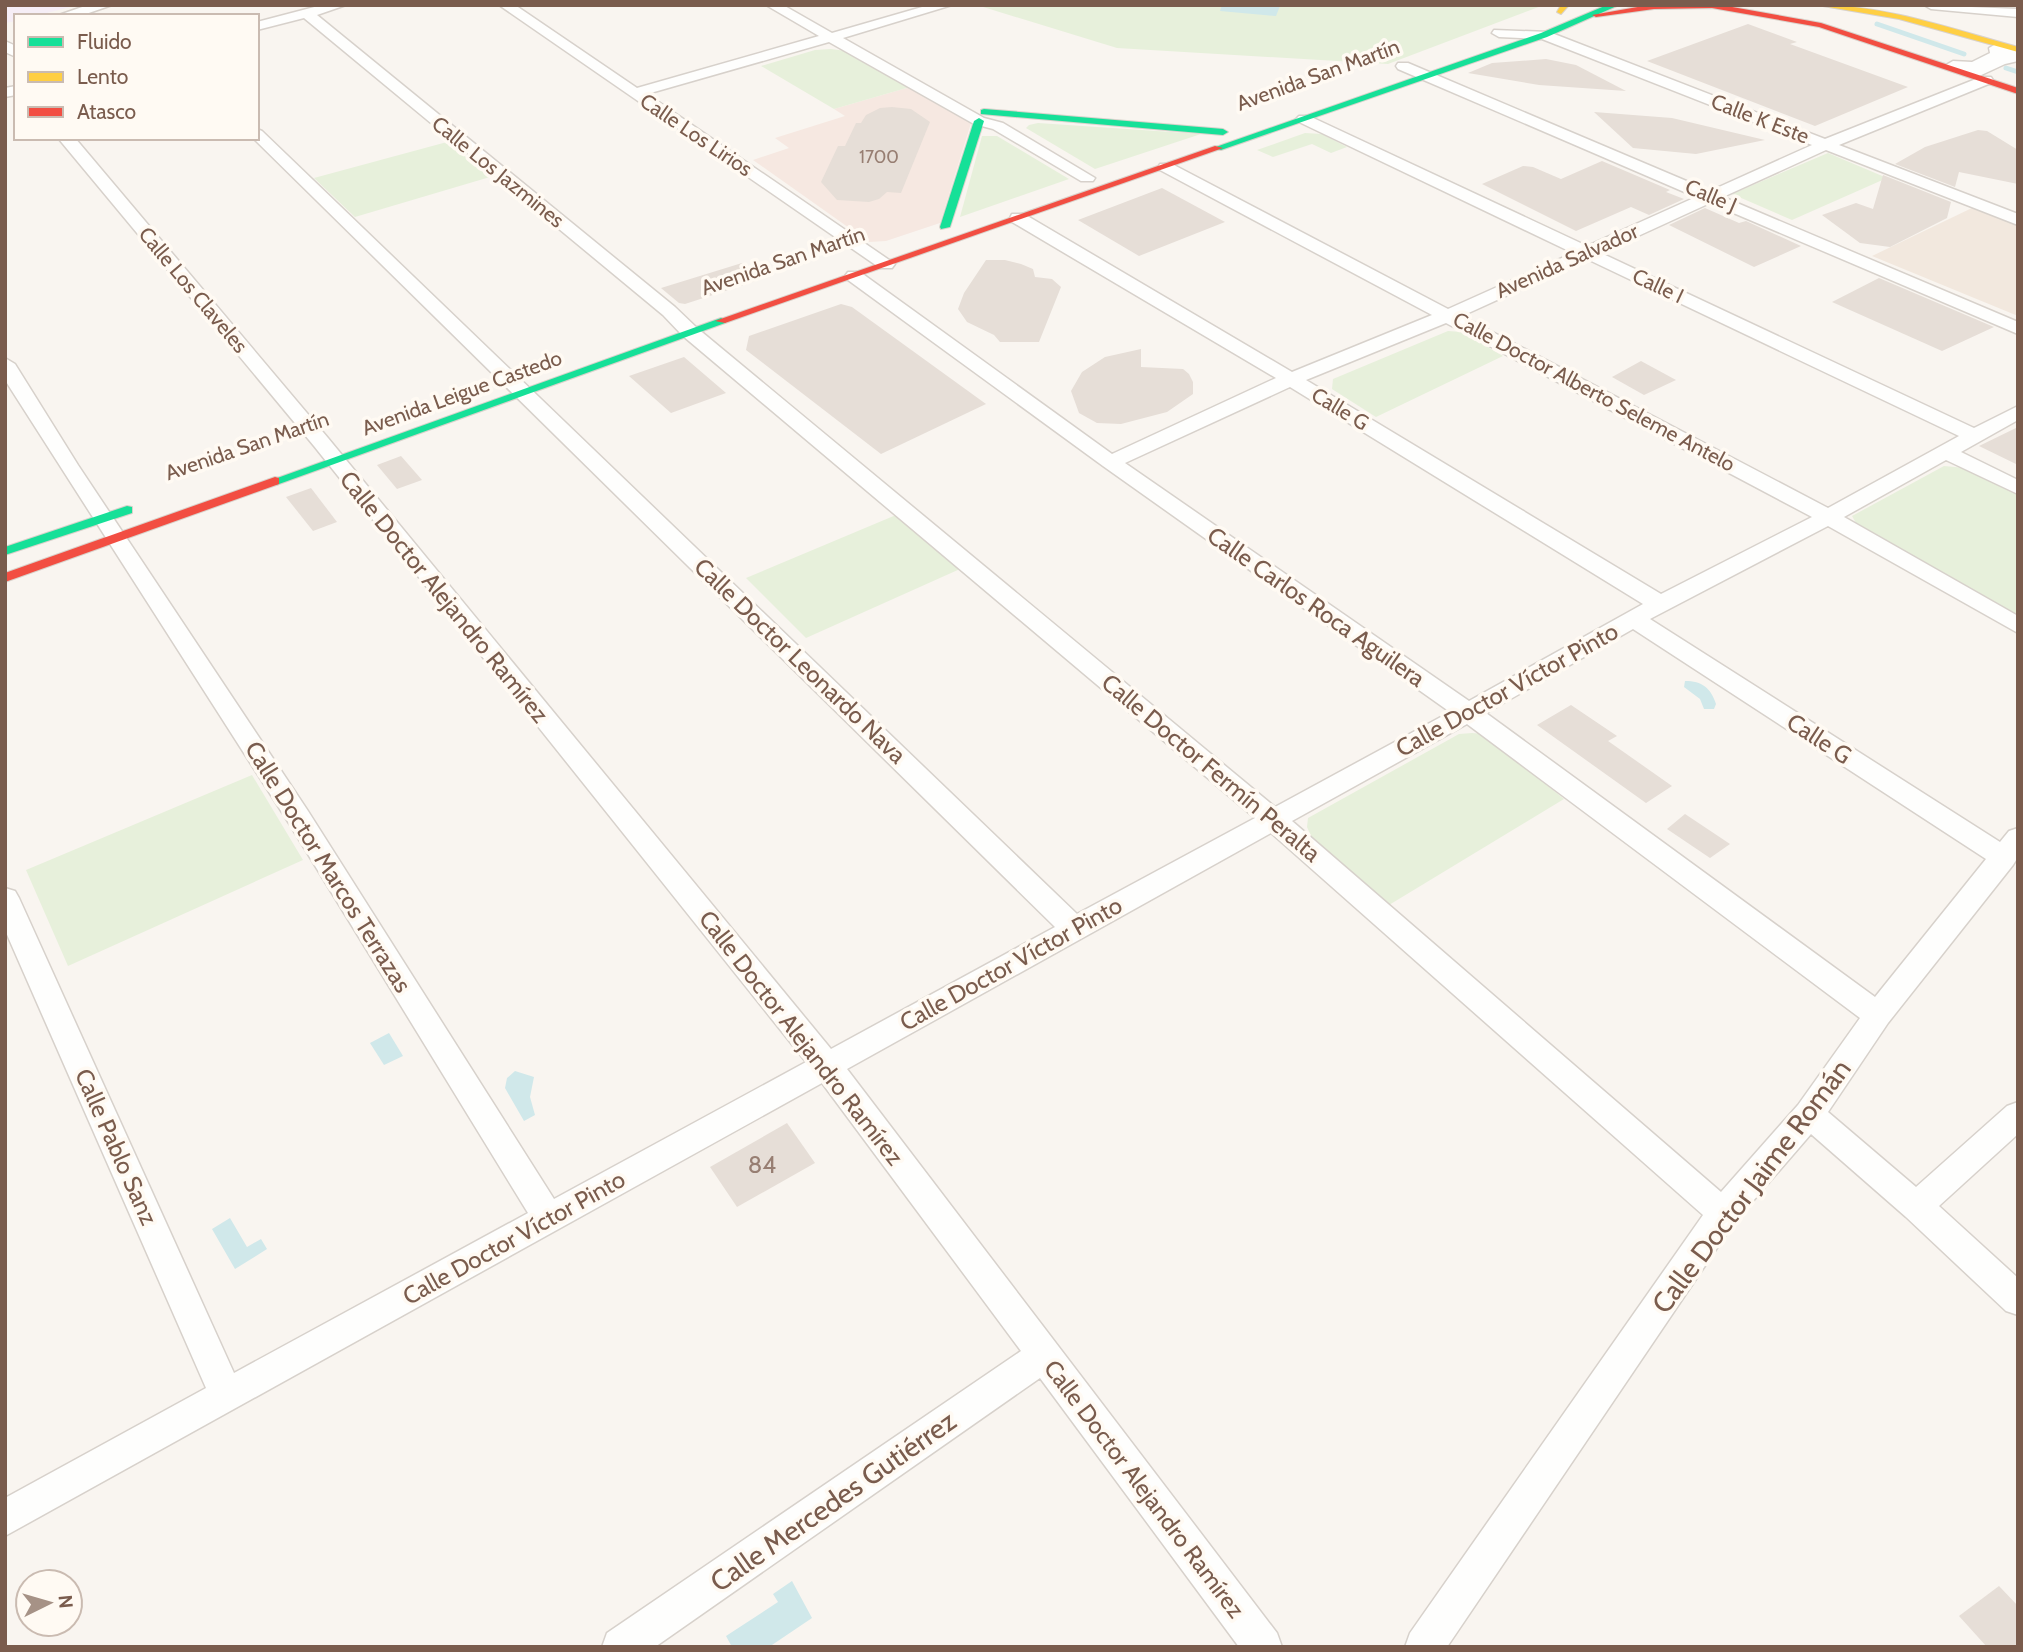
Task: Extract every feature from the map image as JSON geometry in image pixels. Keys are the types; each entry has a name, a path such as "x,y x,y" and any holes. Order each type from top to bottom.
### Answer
{"main road":[{"path":"1544,35 1615,5"},
{"path":"1821,5 1900,17 1973,37 2018,56"},
{"path":"1596,15 1654,7 1710,6 1821,25 2018,91"},
{"path":"1493,35 1557,11"},
{"name":"Avenida San Martín","path":"853,276 1544,35"},
{"path":"1922,58 1968,62 1989,53 1989,48 1973,37"},
{"path":"1986,80 1986,75 1992,69 2018,56"},
{"name":"Avenida San Martín","path":"655,326 683,326 869,253 1320,98 1423,58"},
{"path":"1320,98 1338,106"},
{"path":"946,227 982,116 1223,132"},
{"path":"1192,143 1209,152"},
{"name":"Avenida Leigue Castedo","path":"5,578 110,528 325,447 512,381 683,326 853,276"},
{"name":"Avenida San Martín","path":"5,551 110,528 143,504"}],"street":[{"path":"70,14 104,5"},
{"path":"259,25 339,5"},
{"name":"Calle Los Lirios","path":"506,5 886,264"},
{"path":"773,5 840,36 1087,177"},
{"path":"794,5 840,36"},
{"path":"634,93 946,5"},
{"path":"1931,5 2018,13"},
{"path":"1973,37 1964,28 1962,20 1979,13 1995,11"},
{"name":"Calle Los Jazmines","path":"306,13 683,326"},
{"name":"Calle K Este","path":"1493,35 1544,35 2018,220"},
{"name":"Calle J","path":"1403,66 2018,329"},
{"name":"Avenida Salvador","path":"1110,462 1291,379 1449,315 1825,145 1986,80"},
{"name":"Calle I","path":"1304,119 1974,436"},
{"name":"Calle Doctor Leonardo Nava","path":"259,136 1075,929"},
{"name":"Calle Los Claveles","path":"68,140 325,447"},
{"name":"Calle Doctor Alberto Seleme Antelo","path":"1166,167 1828,517 2018,626"},
{"name":"Calle G","path":"1018,218 1291,379 1660,604"},
{"name":"Calle Carlos Roca Aguilera","path":"853,276 1110,462 1467,713 1878,1015"},
{"name":"Calle Doctor Fermín Peralta","path":"683,326 1274,820 1723,1213"},
{"name":"Calle Doctor Marcos Terrazas","path":"5,364 299,818 549,1219"},
{"name":"Calle Doctor Víctor Pinto","path":"5,1518 1274,820 1660,604 1828,517 2018,412"},
{"name":"Calle Doctor Alejandro Ramírez","path":"325,447 827,1066 1263,1647"},
{"path":"1945,452 2018,488"},
{"name":"Calle G","path":"1633,619 2011,848"},
{"name":"Calle Doctor Jaime Román","path":"1424,1647 1723,1213 1809,1114 1878,1015 2011,848"},
{"name":"Calle Pablo Sanz","path":"5,898 13,936 227,1396"},
{"path":"1809,1114 2018,1300"},
{"path":"1917,1208 1949,1175 2018,1115"},
{"name":"Calle Mercedes Gutiérrez","path":"621,1647 1044,1356"}],"shaded area":[{"path":"5,5 78,5 43,14 14,14 14,21 5,23"},
{"path":"910,87 972,120 940,223 886,241 869,242 753,160 789,148 775,138 845,116 834,109"},
{"path":"1974,207 2018,226 2018,316 1872,256"}],"green space":[{"path":"1544,5 1388,64 1117,48 980,6"},
{"path":"815,50 846,51 910,87 834,109 761,66"},
{"path":"1038,123 1201,134 1095,169 1026,128"},
{"path":"1305,133 1322,134 1347,147 1331,153 1312,144 1273,157 1257,150"},
{"path":"982,136 997,136 1069,179 960,217"},
{"path":"447,142 490,177 355,217 314,178"},
{"path":"1828,153 1887,178 1792,220 1732,194"},
{"path":"1448,331 1462,332 1503,356 1376,417 1332,389 1333,379"},
{"path":"1944,466 1966,468 2018,494 2018,619 1860,530 1852,516"},
{"path":"896,515 960,569 806,638 746,578"},
{"path":"1459,734 1484,734 1564,799 1389,905 1311,836 1307,827 1308,818"},
{"path":"252,775 303,860 68,966 26,870"}],"water":[{"path":"1222,5 1280,6 1276,16 1220,11"},
{"path":"1685,681 1696,682 1708,690 1716,704 1714,709 1704,709 1700,699 1684,687"},
{"path":"389,1033 403,1056 384,1065 370,1043"},
{"path":"515,1071 534,1077 530,1097 535,1115 524,1121 505,1088 507,1078"},
{"path":"230,1218 247,1247 261,1239 267,1249 235,1269 212,1229"},
{"path":"792,1581 812,1618 769,1647 732,1647 726,1636 778,1602 773,1594"}],"building":[{"path":"1748,24 1797,42 1790,44 1908,87 1815,126 1647,61"},
{"path":"1546,59 1576,65 1626,91 1539,85 1468,73 1492,63"},
{"path":"880,108 911,109 930,122 901,193 887,192 879,199 869,202 837,200 821,182 838,146 845,146 856,123 861,123 866,115"},
{"path":"1594,112 1672,118 1765,140 1696,154 1633,148"},
{"path":"1978,130 1987,131 2018,150 2018,184 1959,172 1955,187 1895,164 1925,147"},
{"path":"1602,161 1670,190 1666,192 1684,199 1649,215 1631,207 1576,231 1482,184 1523,166 1533,167 1561,179"},
{"path":"1883,175 1951,202 1947,218 1890,247 1860,243 1822,215 1856,203 1873,209"},
{"path":"1162,188 1225,222 1139,256 1078,220"},
{"path":"1705,208 1739,223 1746,221 1801,246 1754,267 1669,225"},
{"path":"986,260 1005,260 1021,264 1033,269 1035,277 1052,279 1061,287 1039,342 1000,342 994,335 967,322 958,309 964,293"},
{"path":"742,263 762,279 685,304 679,303 661,288"},
{"path":"1879,278 1994,327 1942,351 1832,302"},
{"path":"841,304 852,307 986,404 881,454 746,350 749,336"},
{"path":"1141,349 1141,367 1183,369 1193,382 1193,394 1167,412 1121,424 1097,423 1079,413 1071,391 1082,372 1105,357"},
{"path":"684,357 726,393 671,413 629,376"},
{"path":"1641,361 1676,380 1644,395 1612,377"},
{"path":"2018,427 2018,465 1979,446"},
{"path":"401,456 422,480 397,489 377,465"},
{"path":"311,488 337,522 313,531 286,497"},
{"path":"1571,705 1617,736 1608,741 1672,786 1646,803 1537,725"},
{"path":"1685,814 1730,844 1710,858 1667,829"},
{"path":"787,1123 815,1163 737,1207 710,1167"},
{"path":"1999,1586 2018,1606 2018,1647 1987,1647 1959,1616"}],"waterway":[{"path":"1877,24 1964,54"},
{"path":"2006,68 2018,72"}],"traffic: fast":[{"path":"1218,148 1544,35 1615,5"},
{"path":"984,112 1223,132"},
{"path":"945,227 979,121"},
{"path":"275,481 721,321"},
{"path":"5,551 127,510"}],"traffic: slow":[{"path":"1561,12 1565,5"},
{"path":"1821,5 1900,17 2018,50"}],"traffic: jam":[{"path":"1706,5 1821,25 2018,91"},
{"path":"1596,15 1654,7 1714,6"},
{"path":"721,321 1218,148"},
{"path":"5,578 275,481"}]}
